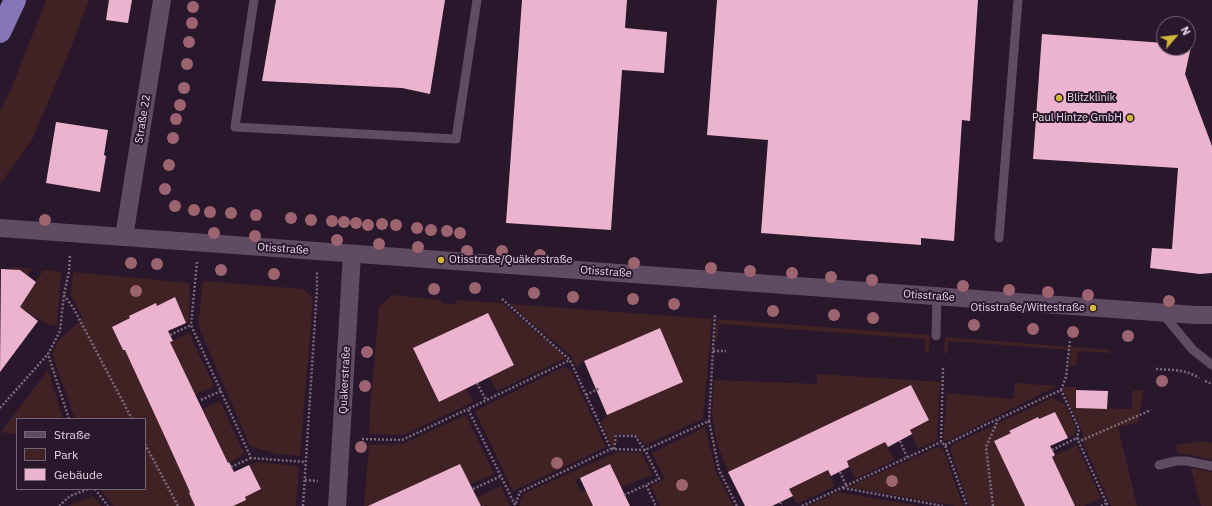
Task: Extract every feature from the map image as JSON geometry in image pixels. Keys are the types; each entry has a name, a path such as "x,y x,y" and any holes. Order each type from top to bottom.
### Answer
{"highway":[{"path":"0,32 15,0"}],"street":[{"name":"Straße 22","path":"124,237 162,0"},
{"name":"Otisstraße","path":"0,228 1212,315"},
{"name":"Quäkerstraße","path":"337,506 352,254"}],"lane":[{"path":"254,0 235,127 456,139 477,0"},
{"path":"999,238 1018,0"},
{"path":"936,336 937,296"},
{"path":"1163,312 1193,350 1212,365"},
{"path":"1159,465 1176,461 1187,461 1212,466"}],"path":[{"path":"0,408 48,354 60,331 64,294 69,272 71,233"},
{"path":"197,264 191,325 251,458"},
{"path":"303,506 317,289 316,274"},
{"path":"64,294 74,309 131,418"},
{"path":"502,299 570,360 611,449"},
{"path":"715,314 709,421 719,470 737,506"},
{"path":"170,335 191,325"},
{"path":"945,445 1061,390 1066,378 1070,340"},
{"path":"713,351 726,351"},
{"path":"48,354 69,418"},
{"path":"361,439 402,440 570,360"},
{"path":"941,442 943,368"},
{"path":"1156,369 1186,371 1212,384"},
{"path":"477,383 486,400"},
{"path":"586,395 600,388"},
{"path":"1061,390 1079,429 1077,438 1107,505 1101,506"},
{"path":"201,400 221,391"},
{"path":"468,409 514,505"},
{"path":"1052,450 1077,438 1082,440 1151,410"},
{"path":"993,506 986,448 998,419"},
{"path":"514,505 520,492 611,449 645,450 709,421"},
{"path":"614,449 616,436 635,436 645,450 658,479 624,495"},
{"path":"900,441 907,457"},
{"path":"941,442 945,445 967,506"},
{"path":"802,506 941,442"},
{"path":"146,446 178,506"},
{"path":"232,467 251,458 305,462"},
{"path":"840,472 846,485"},
{"path":"473,490 501,476"},
{"path":"646,485 656,506"},
{"path":"842,488 943,506"},
{"path":"59,506 70,496 85,490"},
{"path":"96,490 108,506"},
{"path":"780,502 782,506"}],"green space":[{"path":"46,0 89,0 68,55 32,140 0,184 0,111 12,87"},
{"path":"13,267 32,269 11,297"},
{"path":"43,270 61,272 57,325 54,326 46,324 36,317 35,318 20,307"},
{"path":"73,272 190,283 189,321 186,323 174,298 129,316 130,318 112,327 123,350 130,347 166,439 184,478 196,489 189,493 195,506 113,506 101,490 146,490 146,418 75,418 52,354 58,341 83,318 71,295"},
{"path":"203,281 304,289 313,299 300,456 277,454 250,446 198,325"},
{"path":"392,295 441,300 441,303 456,304 456,300 502,303 566,358 497,391 489,377 514,365 505,346 501,348 498,333 488,313 414,348 466,388 473,402 403,435 369,434 379,307"},
{"path":"510,304 712,319 703,419 645,445 636,435 615,434 613,448 601,422 607,415 683,382 660,328 584,361 576,367 571,356"},
{"path":"717,319 930,335 929,352 925,352 925,339 719,324 717,340 715,340"},
{"path":"189,333 214,386 195,395 170,342"},
{"path":"945,337 1110,350 1110,353 1078,351 1076,366 1070,366 1071,350 948,341 947,353 944,353"},
{"path":"564,367 571,371 606,447 513,491 475,411"},
{"path":"48,370 63,418 16,418 16,435 1,432"},
{"path":"817,374 940,382 937,440 918,449 910,430 929,420 911,385 728,472 717,443 712,415 714,380 817,384"},
{"path":"1015,383 1057,386 945,441 943,438 947,393 1013,399"},
{"path":"1064,387 1076,387 1076,408 1132,409 1132,391 1143,390 1138,423 1118,427 1137,506 1111,506 1082,440 1083,433 1064,392"},
{"path":"1052,398 1065,405 1076,428 1074,435 1068,438 1055,412 1039,419 1038,417 1010,430 1011,433 994,441 1012,478 1030,494 1021,498 1025,506 969,506 951,452 951,447 954,444"},
{"path":"220,401 244,454 228,463 202,409"},
{"path":"466,415 494,474 470,484 460,464 386,498 390,506 364,506 369,445 402,444"},
{"path":"705,427 716,471 733,506 660,506 651,486 665,479 652,453"},
{"path":"1204,441 1212,443 1212,460 1178,453 1176,445"},
{"path":"885,442 894,460 855,479 847,461"},
{"path":"1077,445 1101,498 1084,506 1075,506 1052,457"},
{"path":"938,447 943,449 963,506 848,487"},
{"path":"617,452 641,452 652,475 621,487 610,464 575,480 581,492 585,490 593,506 519,506 523,494"},
{"path":"255,462 299,466 296,506 233,506 245,497 261,489 249,465"},
{"path":"1191,468 1212,472 1212,506 1201,506"},
{"path":"828,470 835,486 797,504 789,489"},
{"path":"501,486 510,506 481,506 477,497"},
{"path":"838,492 919,506 808,506"},
{"path":"93,496 101,506 69,506"}],"building":[{"path":"109,0 132,0 128,23 106,20"},
{"path":"276,0 445,0 430,94 402,88 262,81"},
{"path":"522,0 627,0 625,28 667,32 664,73 622,70 611,230 506,223"},
{"path":"717,0 978,0 970,121 962,120 954,241 921,238 921,245 761,233 768,140 707,135"},
{"path":"1042,34 1156,42 1156,56 1189,56 1185,74 1212,146 1212,273 1200,274 1150,268 1152,248 1172,249 1178,168 1033,159"},
{"path":"56,122 108,130 104,155 106,156 100,192 46,183"},
{"path":"1,269 20,270 36,282 20,307 38,321 0,372"},
{"path":"175,297 186,323 168,331 173,341 170,342 228,463 229,462 234,472 249,465 261,489 245,497 246,500 233,506 195,506 125,350 123,350 112,327 130,318 129,316 156,303 157,306"},
{"path":"488,313 514,365 439,402 413,348"},
{"path":"660,328 683,382 607,415 584,361"},
{"path":"911,385 929,420 910,430 912,434 888,447 885,442 847,461 849,467 831,476 828,470 789,489 793,496 772,506 745,506 728,472"},
{"path":"1076,390 1108,391 1107,409 1076,408"},
{"path":"1055,412 1068,438 1050,446 1055,455 1052,457 1075,506 1025,506 994,441 1011,433 1009,431 1038,417 1039,419"},
{"path":"460,464 481,506 368,506"},
{"path":"610,464 630,506 593,506 580,478"}],"place":[{"name":"Blitzklinik","path":"1059,98"},
{"name":"Paul Hintze GmbH","path":"1130,118"},
{"name":"Otisstraße/Quäkerstraße","path":"441,260"},
{"name":"Otisstraße/Wittestraße","path":"1093,308"}]}
